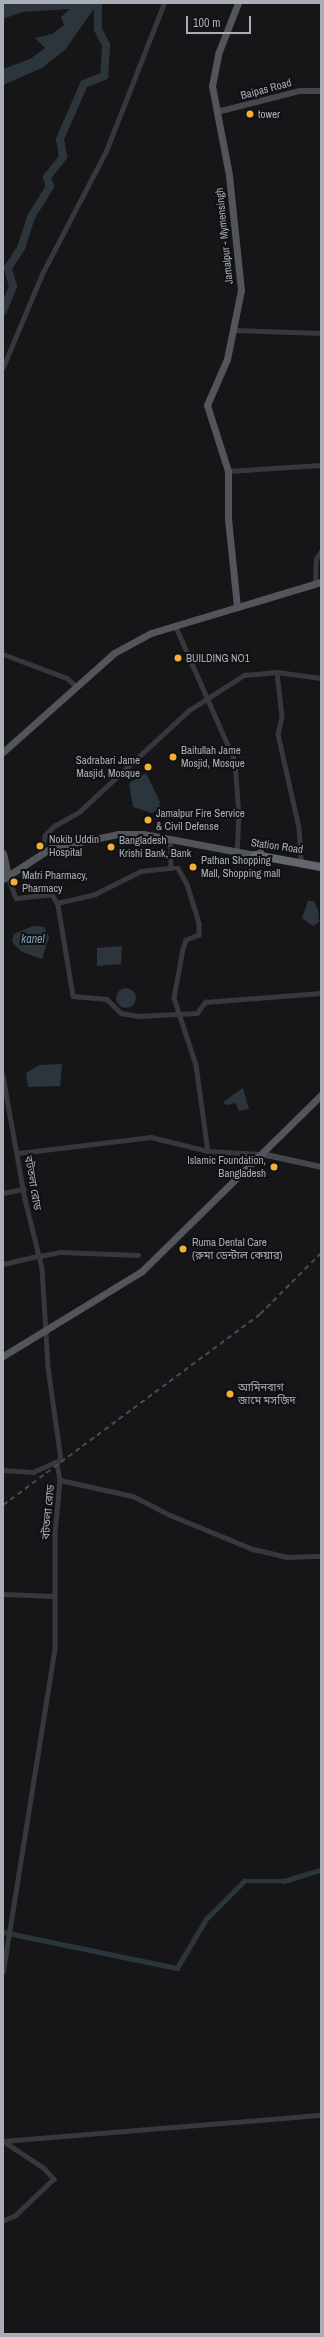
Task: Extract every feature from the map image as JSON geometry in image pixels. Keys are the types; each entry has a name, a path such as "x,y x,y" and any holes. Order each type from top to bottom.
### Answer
{"highway":[{"path":"258,856 321,867"}],"main road":[{"name":"Jamalpur - Mymensingh","path":"237,607 228,519 228,471 207,405 227,359 241,290 229,175 212,86 214,70 238,3"},
{"path":"3,752 75,686 114,653 151,632 318,583"},
{"name":"Station Road","path":"6,878 51,848 94,837 143,834 237,850 258,856 261,852 321,863"},
{"path":"3,853 6,878"},
{"path":"3,1356 142,1271 321,1095"}],"street":[{"path":"3,367 42,274 102,158 164,3"},
{"name":"Baipas Road","path":"217,112 300,90 321,91"},
{"path":"234,330 321,333"},
{"path":"228,471 321,465"},
{"path":"318,583 316,558 321,550"},
{"path":"175,624 200,677 207,699 235,761 239,815 237,850"},
{"path":"3,654 67,678 75,686"},
{"path":"277,672 282,718 278,734 299,828 302,860"},
{"path":"41,855 45,835 54,826 79,812 169,728 207,699 244,675 277,672 321,678"},
{"path":"170,839 171,868"},
{"path":"57,903 95,894 141,871 178,868 187,884 199,923 199,935 186,940 174,985 178,1015 196,1065 208,1151"},
{"path":"6,878 16,898 52,894 57,903 73,996 107,999 126,1016 197,1013 205,1002 321,993"},
{"name":"বটতলা রোড","path":"3,1076 19,1153 24,1189 39,1256 50,1390 61,1459 57,1464 60,1480 54,1596 55,1649 3,1972"},
{"path":"19,1153 151,1136 208,1151 262,1154 321,1167"},
{"path":"3,1193 24,1189"},
{"path":"3,1264 61,1252 138,1255"},
{"path":"3,1470 33,1472 61,1459"},
{"path":"60,1480 133,1496 170,1515 253,1549 288,1557 321,1556"},
{"path":"3,1594 54,1596"},
{"path":"3,2141 321,2115"},
{"path":"3,2141 44,2168 54,2179 15,2216 3,2221"}],"water":[{"path":"3,3 98,3 65,50 42,68 3,85 3,69 30,59 45,48 35,38 52,34 64,25 61,17 70,9 22,12 3,19"},
{"path":"146,773 160,802 159,809 152,813 133,807 129,783"},
{"path":"308,901 314,901 318,910 319,922 313,926 302,918"},
{"name":"kanel","path":"33,926 44,927 49,937 42,959 22,952 12,942 14,934"},
{"path":"122,946 121,964 97,966 97,948"},
{"path":"122,988 130,988 136,994 136,1002 130,1008 122,1008 116,1002 116,994"},
{"path":"62,1064 60,1086 28,1087 26,1073 39,1065"},
{"path":"243,1088 249,1109 239,1111 236,1103 226,1105 223,1102"}],"waterway":[{"path":"3,311 13,286 8,268 21,248 31,217 50,187 47,177 63,157 60,139 84,84 104,76 106,45 98,29 98,3"},
{"path":"3,1932 177,1968 206,1919 244,1881 284,1881 321,1870"}],"railway":[{"path":"3,1505 260,1314 321,1253"}],"place":[{"name":"tower","path":"250,114"},
{"name":"BUILDING NO1","path":"178,658"},
{"name":"Baitullah Jame Mosjid, Mosque","path":"173,757"},
{"name":"Sadrabari Jame Masjid, Mosque","path":"148,767"},
{"name":"Jamalpur Fire Service & Civil Defense","path":"148,820"},
{"name":"Nokib Uddin Hospital","path":"40,846"},
{"name":"Bangladesh Krishi Bank, Bank","path":"111,847"},
{"name":"Pathan Shopping Mall, Shopping mall","path":"193,867"},
{"name":"Matri Pharmacy, Pharmacy","path":"14,882"},
{"name":"Islamic Foundation, Bangladesh","path":"274,1167"},
{"name":"Ruma Dental Care (রুমা ডেন্টাল কেয়ার)","path":"183,1249"},
{"name":"আমিনবাগ জামে মসজিদ","path":"230,1394"}]}
